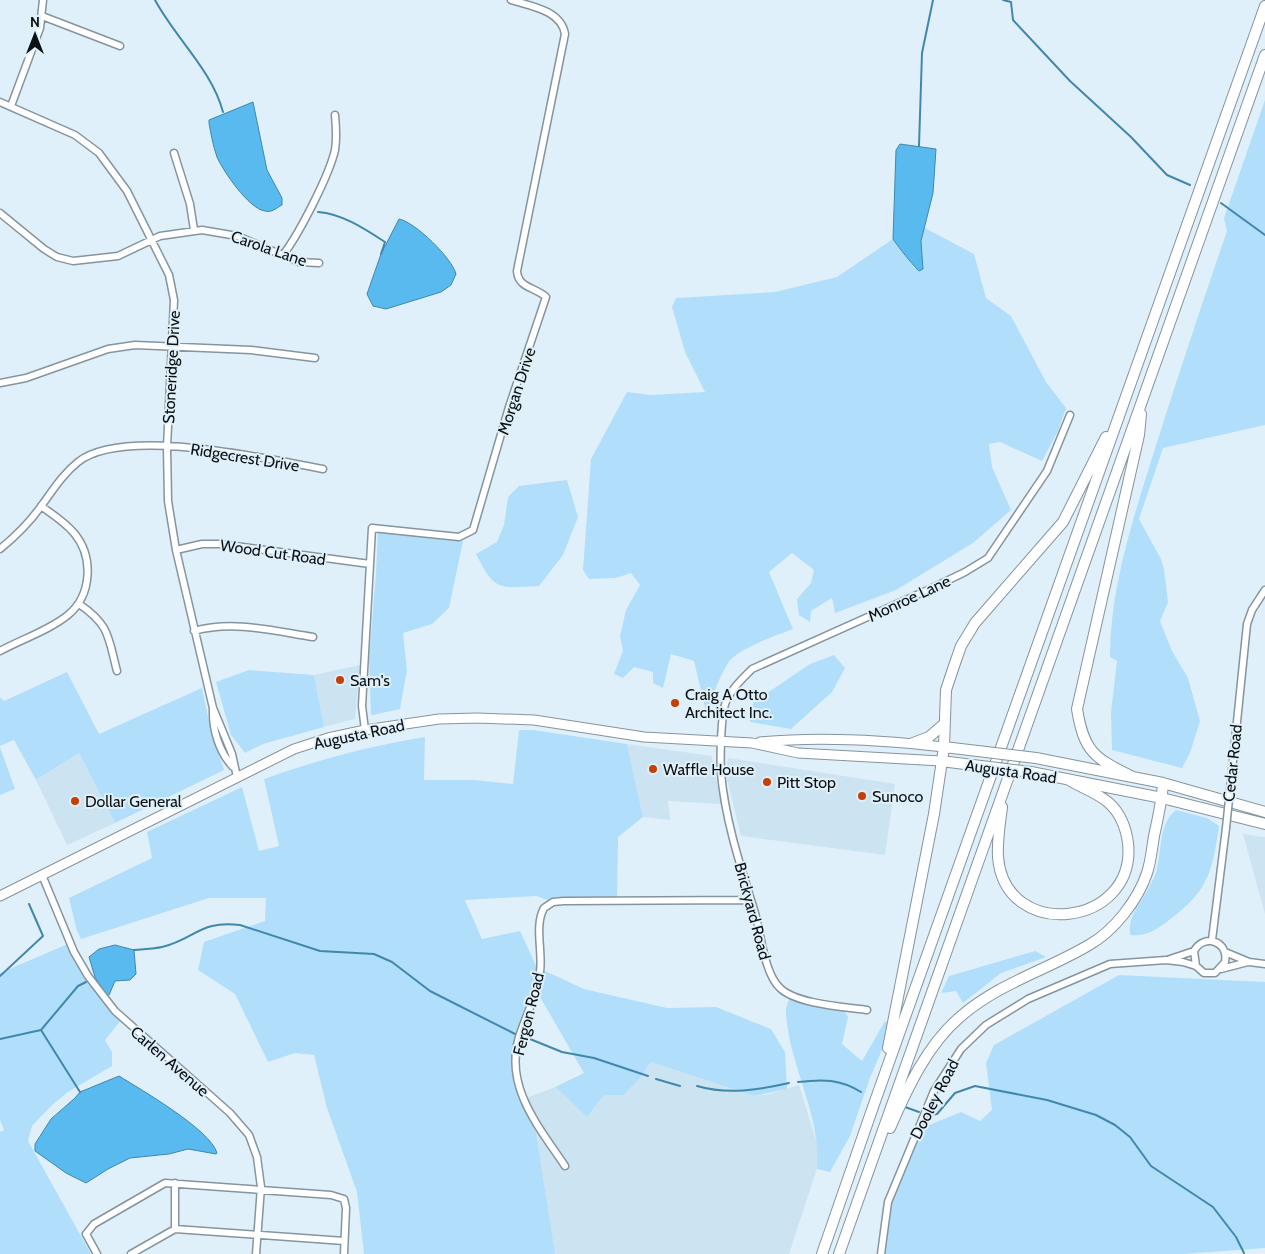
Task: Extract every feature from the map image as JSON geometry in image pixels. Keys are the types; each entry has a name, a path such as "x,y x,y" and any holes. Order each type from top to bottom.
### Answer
{"highway":[{"path":"822,1254 880,1085 1265,6"},
{"path":"839,1254 1265,55"},
{"path":"1133,777 1110,766 1090,751 1081,735 1077,709 1139,434 1142,399"},
{"path":"880,1085 934,814 944,747 946,690 961,646 986,610 1063,522 1120,412"},
{"path":"913,743 929,737 944,724"},
{"name":"Augusta Road","path":"944,747 1036,758 1133,777 1265,812"},
{"name":"Augusta Road","path":"941,761 1031,772 1162,798 1265,824"},
{"path":"1005,786 998,848 1003,879 1022,902 1033,909 1048,915 1070,914 1095,906 1114,890 1124,872 1128,850 1126,831 1116,811 1102,798 1069,780"},
{"path":"860,1198 917,1074 936,1044 954,1022 993,992 1095,942 1110,929 1131,904 1148,872 1163,784"}],"main road":[{"name":"Augusta Road","path":"0,896 294,749 328,738 365,730 439,719 534,720 644,737 752,743 798,753 941,761"},
{"name":"Augusta Road","path":"752,743 791,739 913,743 944,747"}],"street":[{"path":"11,106 34,46 42,16 43,0"},
{"name":"Morgan Drive","path":"365,730 362,706 372,528 459,537 473,530 509,407 546,297 538,290 522,284 518,280 516,271 565,34 562,24 554,16 511,0"},
{"path":"42,16 120,46"},
{"name":"Stoneridge Drive","path":"0,102 75,134 99,153 118,177 165,263 172,287 167,447 168,501 176,550 213,708 232,754 233,767 237,777"},
{"path":"282,255 310,207 332,160 336,143 335,115"},
{"path":"174,153 190,204 194,230"},
{"name":"Carola Lane","path":"0,213 44,249 57,257 73,261 118,256 152,239 169,233 194,230 237,236 299,262 319,263"},
{"path":"0,383 26,378 108,349 134,345 251,350 315,358"},
{"name":"Monroe Lane","path":"723,741 725,706 733,691 752,669 930,589 965,572 988,558 1047,471 1070,415"},
{"name":"Ridgecrest Drive","path":"0,549 15,537 42,506 65,474 85,457 117,446 208,449 323,469"},
{"path":"0,651 68,615 79,604 88,578 84,549 72,530 42,506"},
{"name":"Wood Cut Road","path":"176,550 202,544 220,544 370,564"},
{"name":"Cedar Road","path":"1212,940 1226,828 1247,624 1252,610 1265,590"},
{"path":"79,604 96,616 103,624 117,671"},
{"path":"194,631 224,625 313,637"},
{"name":"Brickyard Road","path":"723,741 721,771 736,848 765,957 778,987 791,995 808,1000 867,1010"},
{"name":"Carlen Avenue","path":"42,875 74,952 88,976 115,1011 230,1113 249,1135 258,1158 260,1190 256,1254"},
{"name":"Fergon Road","path":"565,1166 534,1121 517,1081 517,1048 540,974 542,952 540,930 544,908 553,902 564,901 751,900"},
{"path":"1249,962 1221,968 1210,973 1196,966 1194,951 1201,942 1212,940 1222,946 1226,952 1249,962 1265,964"},
{"name":"Dooley Road","path":"881,1254 886,1209 906,1156 944,1072 970,1039 1010,1009 1110,964 1166,960 1194,951"},
{"path":"1221,968 1226,962 1226,952"},
{"name":"Dooley Road","path":"1166,960 1196,966"},
{"path":"97,1254 86,1234 94,1224 165,1183 331,1194 344,1199 346,1208 344,1254"},
{"path":"174,1229 175,1184"},
{"path":"131,1254 174,1229 258,1236 344,1240"}],"shaded area":[{"path":"1265,100 1265,425 1163,448 1139,519 1161,559 1168,602 1160,621 1172,651 1188,678 1200,721 1190,753 1182,768 1112,750 1111,712 1117,661 1110,657 1114,606 1118,581 1137,507 1179,373 1227,231 1224,218"},
{"path":"923,227 974,254 986,298 1011,316 1046,382 1066,408 1058,431 1042,461 1000,442 989,444 992,467 1011,510 973,543 896,590 835,613 832,598 811,611 810,622 799,615 797,599 811,583 814,570 792,553 769,572 793,629 758,643 740,653 728,663 718,682 707,716 694,661 671,654 663,688 653,683 653,672 634,667 623,678 614,674 623,651 620,636 626,610 640,585 631,573 616,578 589,579 583,570 591,459 627,392 651,395 705,392 685,352 672,307 676,298 775,292 837,277 893,239 914,268 923,269 921,241"},
{"path":"567,480 578,517 563,555 539,586 506,587 494,581 488,575 476,554 497,542 504,525 508,497 519,486"},
{"path":"378,531 463,541 449,608 432,624 403,633 407,670 400,709 371,715 369,658"},
{"path":"834,655 845,668 832,692 791,729 750,722 750,709 754,702 810,664"},
{"path":"360,665 355,719 324,727 314,675"},
{"path":"249,670 314,675 324,727 263,744 245,753 231,735 216,682"},
{"path":"67,672 99,734 202,688 210,726 224,770 115,823 79,753 36,780 14,740 0,746 0,697 4,701"},
{"path":"519,730 533,730 627,744 643,817 618,837 617,901 553,902 536,896 465,900 482,939 520,931 540,974 519,1037 517,1081 534,1121 555,1254 364,1254 357,1192 327,1108 314,1055 295,1053 268,1062 235,994 198,970 204,942 265,921 266,898 209,898 81,939 77,931 69,898 152,858 147,832 242,787 259,851 279,846 264,779 344,754 425,737 424,780 474,780 513,784"},
{"path":"627,744 712,756 721,804 668,801 670,820 643,817"},
{"path":"0,747 15,789 0,795"},
{"name":"Dollar General","path":"79,753 115,823 67,845 36,780"},
{"path":"728,758 895,784 885,855 741,836 726,775"},
{"path":"1176,810 1207,818 1219,826 1214,857 1206,880 1192,900 1164,924 1155,930 1141,935 1130,935 1132,916 1156,873 1164,829"},
{"path":"1243,834 1265,837 1265,914"},
{"path":"70,943 122,1019 105,1040 112,1052 112,1066 68,1092 52,1105 32,1126 28,1141 91,1254 0,1254 0,1132 4,1130 0,1120 0,973"},
{"path":"1035,951 1046,957 1001,973 963,1003 956,991 941,993 949,976"},
{"path":"543,970 584,989 667,1008 716,1007 771,1029 785,1052 787,1089 754,1096 651,1062 639,1079 623,1095 604,1095 587,1117 555,1087 584,1073 540,997"},
{"path":"1119,975 1265,982 1265,1248 1184,1254 883,1254 886,1209 917,1130 961,1112 980,1121 992,1110 986,1063 994,1045"},
{"path":"791,995 842,1006 848,1017 842,1044 862,1061 885,1021 892,1026 870,1078 850,1136 830,1172 817,1169 815,1130 788,1033 786,1011"},
{"path":"651,1062 754,1096 770,1094 799,1085 821,1156 789,1254 549,1254 521,1100 555,1087 587,1117 604,1095 639,1079"}],"water":[{"path":"253,102 267,170 282,198 282,205 270,211 259,209 252,204 231,180 217,157 209,123 209,120"},
{"path":"900,144 936,149 933,193 921,241 923,269 919,271 893,239 896,150"},
{"path":"399,219 414,227 432,242 448,259 456,274 451,285 441,292 386,309 373,306 367,294 381,254"},
{"path":"115,945 134,950 136,974 130,980 115,981 109,995 104,994 95,977 89,957 99,949"},
{"path":"119,1076 189,1122 212,1144 217,1153 188,1149 169,1154 130,1158 86,1183 66,1173 35,1151 35,1144 51,1119 80,1092"}],"waterway":[{"path":"155,0 211,82 223,112"},
{"path":"919,146 922,53 933,0"},
{"path":"1003,0 1011,2 1013,20 1070,81 1131,137 1167,175 1190,185"},
{"path":"1221,203 1265,235"},
{"path":"318,212 345,219 362,227 385,242 381,254"},
{"path":"0,976 43,936 29,904"},
{"path":"134,950 152,949 173,944 206,928 227,924 240,925 320,951 374,954 392,962 430,991 515,1034"},
{"path":"0,1039 41,1030 78,986 86,982"},
{"path":"41,1030 80,1092"},
{"path":"525,1037 562,1052 594,1058 648,1076"},
{"path":"656,1079 680,1086"},
{"path":"798,1082 815,1080 838,1082 861,1092"},
{"path":"697,1086 732,1091 766,1088 789,1083"},
{"path":"926,1115 937,1114 955,1093 975,1086 1047,1100 1096,1115 1115,1125 1130,1137 1151,1166 1213,1207 1236,1237 1244,1253"},
{"path":"905,1107 919,1112"}],"place":[{"name":"Sam's","path":"340,680"},
{"name":"Craig A Otto Architect Inc.","path":"675,703"},
{"name":"Waffle House","path":"653,769"},
{"name":"Pitt Stop","path":"767,782"},
{"name":"Sunoco","path":"862,796"},
{"name":"Dollar General","path":"75,801"}]}
